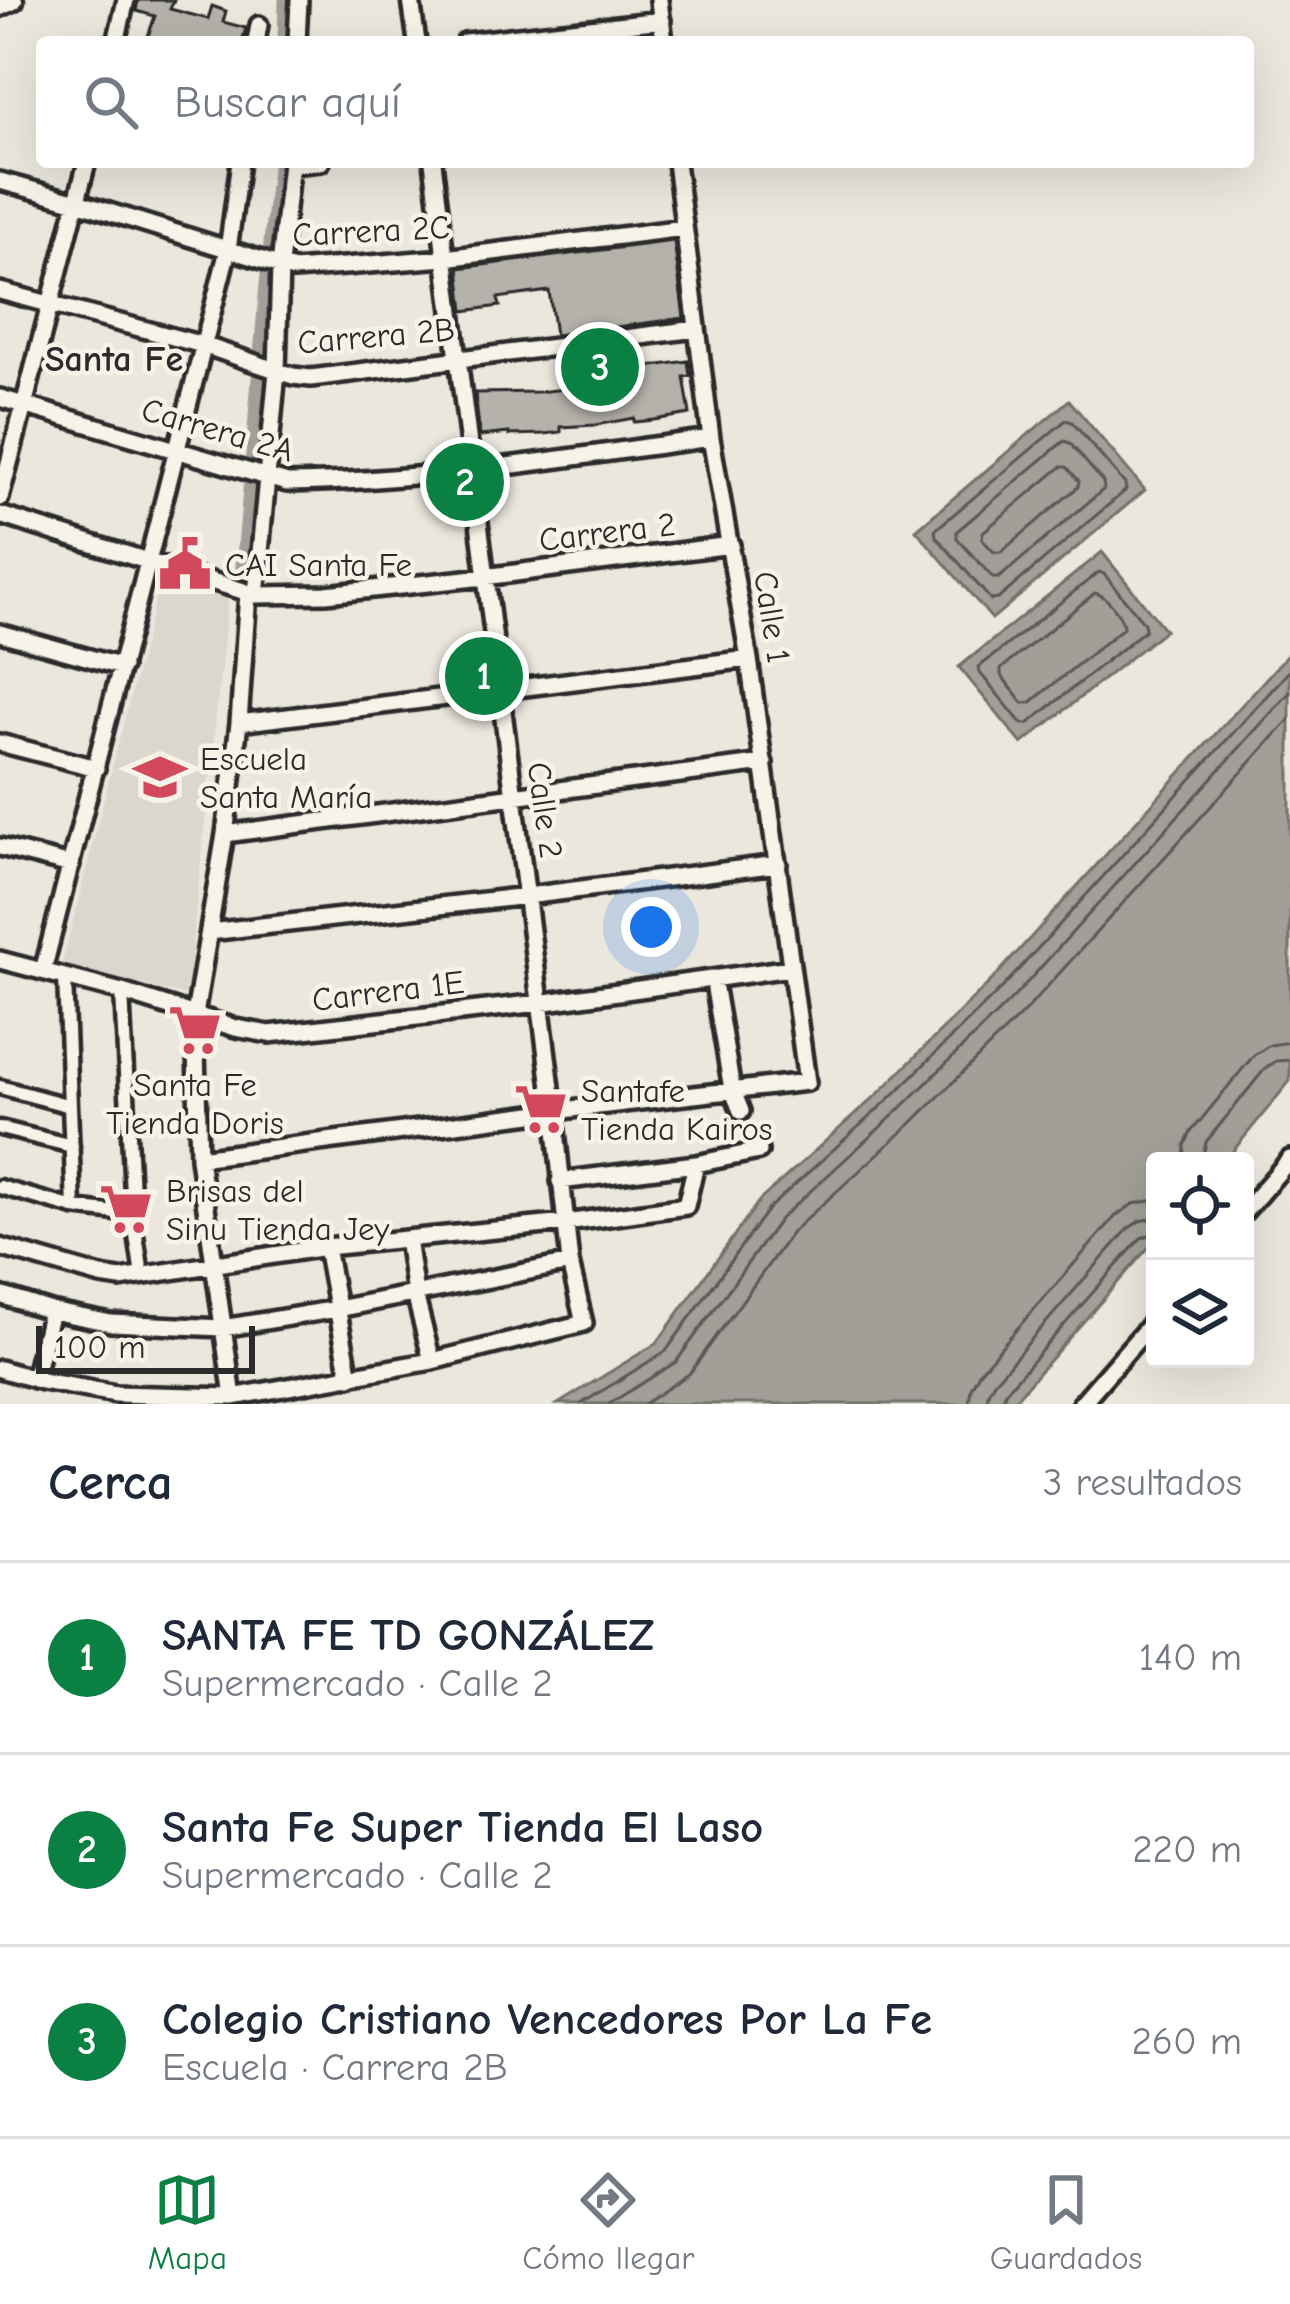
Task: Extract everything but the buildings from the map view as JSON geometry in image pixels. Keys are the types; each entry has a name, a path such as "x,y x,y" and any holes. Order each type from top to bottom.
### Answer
{"street":[{"path":"0,6 13,0"},
{"path":"117,36 126,0"},
{"path":"297,36 299,0"},
{"path":"412,0 416,36"},
{"path":"659,0 663,36"},
{"path":"519,36 662,20"},
{"path":"0,498 86,168"},
{"path":"44,971 228,250 239,168"},
{"path":"233,1397 199,1158 195,1015 239,723 247,593 265,478 277,265 290,168"},
{"name":"Calle 2","path":"432,1360 584,1323 570,1263 434,168"},
{"name":"Calle 1","path":"677,168 711,438 749,659 807,1082 732,1089"},
{"name":"Carrera 2C","path":"0,182 277,265 310,270 683,228"},
{"name":"Carrera 2B","path":"0,291 311,378 696,329"},
{"name":"Carrera 2A","path":"0,398 287,483 473,470 711,438"},
{"name":"Carrera 2","path":"0,515 247,593 326,594 730,545"},
{"path":"0,633 122,667"},
{"path":"239,723 749,659"},
{"path":"0,743 96,768"},
{"path":"225,834 764,763"},
{"path":"0,847 71,865"},
{"path":"209,932 778,864"},
{"name":"Carrera 1E","path":"0,962 269,1034 790,968"},
{"path":"65,977 74,1208"},
{"path":"716,988 732,1089 740,1111"},
{"path":"122,992 133,1215 142,1275"},
{"path":"0,1087 70,1106"},
{"path":"199,1158 732,1089"},
{"path":"0,1128 72,1146"},
{"path":"560,1181 695,1164 758,1144"},
{"path":"1254,1201 1290,1159"},
{"path":"0,1246 120,1279 326,1247 686,1206 695,1164"},
{"path":"0,1187 74,1208 133,1215"},
{"path":"0,1369 116,1394 233,1397 432,1360 407,1239"},
{"path":"326,1247 350,1377"},
{"path":"0,1295 51,1311 136,1325 223,1328 570,1263"},
{"path":"34,1379 51,1311"},
{"path":"1081,1404 1146,1329"}],"shaded area":[{"name":"Escuela Santa María","path":"162,572 229,590 187,996 62,964"}],"water":[{"path":"1069,400 1145,490 992,619 916,530"},
{"path":"1102,552 1165,630 1022,744 959,667"},
{"path":"1290,652 1290,1081 1232,1152 1146,1152 1146,1250 1011,1404 558,1404 657,1343 759,1201 880,1092 994,978"}],"waterway":[{"path":"285,36 286,0"},
{"path":"241,587 279,168"}],"place":[{"name":"Colegio Cristiano Vencedores Por La Fe","path":"600,367"},
{"name":"Santa Fe Super Tienda El Laso","path":"465,482"},
{"name":"CAI Santa Fe","path":"185,564"},
{"name":"SANTA FE TD GONZÁLEZ","path":"484,676"},
{"name":"Escuela Santa María","path":"160,777"},
{"name":"Santa Fe Tienda Doris","path":"195,1030"},
{"name":"Santafe Tienda Kairos","path":"541,1109"},
{"name":"Brisas del Sinu Tienda Jey","path":"126,1209"}],"district":[{"name":"Santa Fe","path":"114,358"}]}
